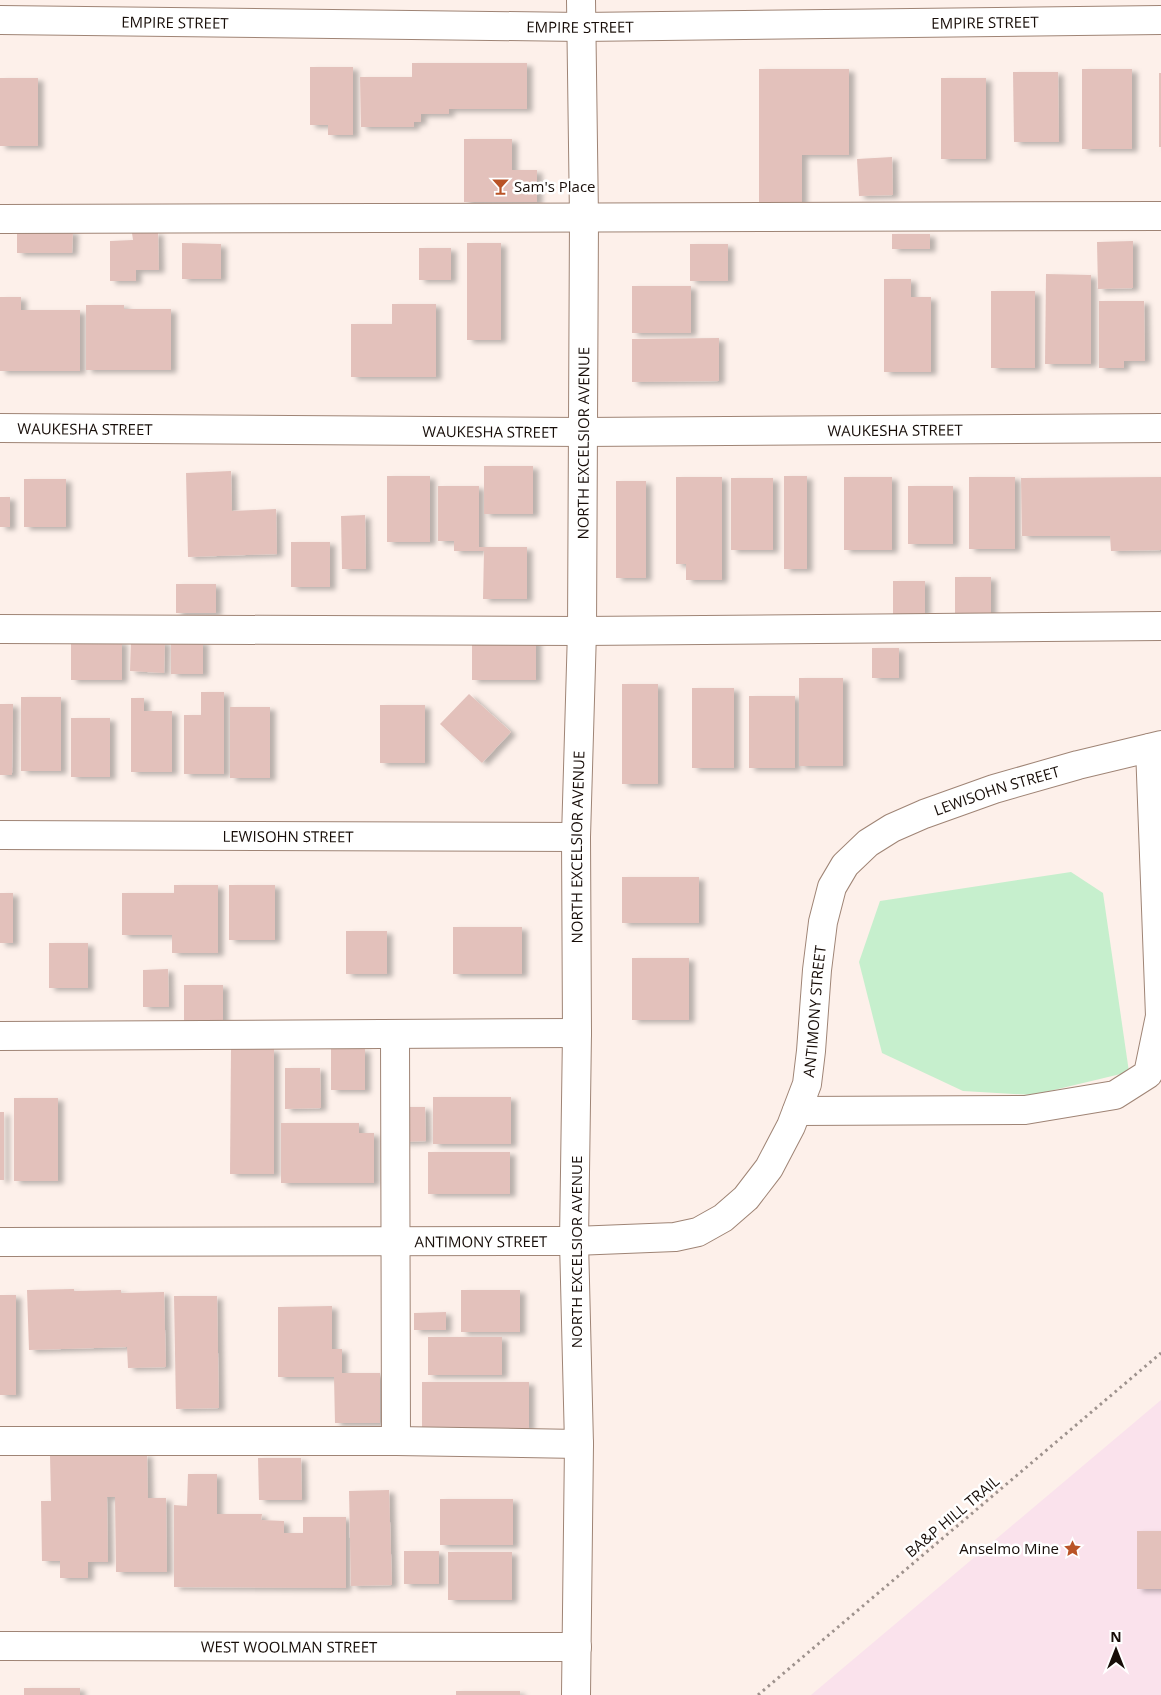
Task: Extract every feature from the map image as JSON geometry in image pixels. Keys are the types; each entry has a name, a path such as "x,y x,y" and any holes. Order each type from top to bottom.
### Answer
{"street":[{"name":"NORTH EXCELSIOR AVENUE","path":"576,1695 579,1444 574,1242 577,1033 576,837 582,630 584,218 580,0"},
{"name":"EMPIRE STREET","path":"0,20 581,27 1028,11 1161,20"},
{"path":"0,219 1161,216"},
{"name":"WAUKESHA STREET","path":"0,428 582,432 1161,428"},
{"path":"0,629 582,630 1161,626"},
{"path":"797,1111 1025,1110 1115,1095 1148,1074 1160,1016 1155,747"},
{"name":"LEWISOHN STREET","path":"845,865 868,843 892,828 924,814 994,789 1078,765 1155,747"},
{"name":"LEWISOHN STREET","path":"0,835 576,837"},
{"name":"ANTIMONY STREET","path":"0,1242 574,1242 675,1237 698,1232 723,1218 746,1198 769,1168 791,1126 807,1084 816,970 823,922 832,887 845,865"},
{"path":"0,1036 577,1033"},
{"path":"395,1034 396,1441"},
{"path":"0,1441 396,1441 579,1444"},
{"name":"WEST WOOLMAN STREET","path":"0,1646 577,1647"}],"path":[{"name":"BA&P HILL TRAIL","path":"758,1695 1161,1353"}],"shaded area":[{"name":"Anselmo Mine","path":"1161,1400 1161,1695 811,1695"}],"green space":[{"path":"1071,872 1103,893 1129,1072 1033,1095 963,1091 882,1053 859,962 880,901"}],"building":[{"path":"412,63 527,63 527,109 449,109 449,114 421,114 421,122 414,122 414,127 361,127 360,77 412,77"},
{"path":"310,67 353,67 353,135 328,135 328,125 310,125"},
{"path":"759,69 849,69 849,155 802,155 802,203 759,203"},
{"path":"1082,69 1132,69 1132,149 1082,149"},
{"path":"1013,72 1058,72 1059,142 1014,142"},
{"path":"1159,73 1161,73 1161,147 1159,147"},
{"path":"0,78 38,78 38,146 0,146"},
{"path":"941,78 986,78 986,159 941,159"},
{"name":"Sam's Place","path":"464,139 512,139 512,170 537,170 537,202 464,202"},
{"path":"892,157 893,195 859,196 857,159"},
{"path":"17,231 73,231 72,253 17,253"},
{"path":"158,232 159,270 136,270 136,281 110,281 110,241 133,240 132,233"},
{"path":"892,234 930,234 930,249 892,249"},
{"path":"1133,241 1133,288 1098,289 1097,242"},
{"path":"182,243 221,244 221,279 182,279"},
{"path":"467,243 501,243 501,340 467,340"},
{"path":"690,244 728,244 728,281 690,281"},
{"path":"419,248 451,248 451,280 419,280"},
{"path":"1046,274 1091,275 1091,364 1045,364"},
{"path":"884,279 911,279 911,297 931,297 931,372 884,372"},
{"path":"632,286 691,286 691,333 632,333"},
{"path":"991,291 1035,291 1035,368 991,368"},
{"path":"0,297 21,297 21,310 80,310 80,371 0,371"},
{"path":"1099,301 1144,301 1145,361 1124,361 1124,368 1099,368"},
{"path":"392,304 436,304 436,377 351,377 351,324 392,324"},
{"path":"86,305 124,305 124,309 171,309 171,370 86,370"},
{"path":"719,338 719,381 632,382 632,339"},
{"path":"484,466 533,466 533,514 484,514"},
{"path":"231,471 232,511 276,509 277,554 188,557 186,473"},
{"path":"387,476 430,476 430,542 387,542"},
{"path":"784,476 807,476 807,569 784,569"},
{"path":"676,477 722,477 722,580 686,580 686,564 676,564"},
{"path":"844,477 892,477 892,550 844,550"},
{"path":"969,477 1015,477 1015,549 969,549"},
{"path":"1161,477 1161,550 1111,551 1110,536 1022,536 1021,478"},
{"path":"731,478 773,478 773,550 731,550"},
{"path":"24,479 66,479 66,527 24,527"},
{"path":"616,481 646,481 646,578 616,578"},
{"path":"438,486 479,486 479,547 527,547 527,599 483,599 484,551 454,551 454,541 438,541"},
{"path":"908,486 953,486 953,544 908,544"},
{"path":"0,497 10,497 10,527 0,527"},
{"path":"365,515 366,569 342,569 341,516"},
{"path":"291,542 330,542 330,587 291,587"},
{"path":"955,577 991,577 991,614 955,614"},
{"path":"893,581 925,581 925,614 893,614"},
{"path":"176,584 216,584 216,613 176,613"},
{"path":"472,639 536,639 536,680 472,680"},
{"path":"131,640 165,641 164,673 130,671"},
{"path":"71,641 122,641 122,680 71,680"},
{"path":"171,641 203,641 203,674 171,674"},
{"path":"872,648 899,648 899,678 872,678"},
{"path":"799,678 843,678 843,766 799,766"},
{"path":"622,684 658,684 658,784 622,784"},
{"path":"692,688 734,688 734,768 692,768"},
{"path":"201,692 224,692 224,774 184,774 184,715 201,715"},
{"path":"469,694 511,732 482,763 440,724"},
{"path":"749,696 795,696 795,768 749,768"},
{"path":"21,697 61,697 61,771 21,771"},
{"path":"131,698 144,698 144,711 172,711 172,772 131,772"},
{"path":"0,704 13,704 12,775 0,775"},
{"path":"380,705 425,705 425,763 380,763"},
{"path":"230,707 270,707 270,778 230,778"},
{"path":"71,718 110,718 110,777 71,777"},
{"path":"622,877 699,877 699,923 622,923"},
{"path":"174,885 218,885 218,953 172,953 172,935 122,935 122,893 174,893"},
{"path":"229,885 275,885 275,940 229,940"},
{"path":"0,893 13,893 13,943 0,943"},
{"path":"453,927 522,927 522,974 453,974"},
{"path":"346,931 387,931 387,974 346,974"},
{"path":"49,943 88,943 88,988 49,988"},
{"path":"632,958 689,958 689,1020 632,1020"},
{"path":"168,969 169,1007 143,1007 143,970"},
{"path":"184,985 223,985 223,1021 184,1021"},
{"path":"231,1049 274,1049 274,1174 230,1174"},
{"path":"331,1049 365,1049 365,1090 331,1090"},
{"path":"285,1068 320,1068 321,1108 285,1109"},
{"path":"433,1097 511,1097 511,1144 433,1144"},
{"path":"14,1098 58,1098 58,1181 14,1181"},
{"path":"401,1107 425,1107 426,1141 402,1142"},
{"path":"0,1112 4,1112 4,1180 0,1180"},
{"path":"281,1123 359,1123 359,1133 374,1133 374,1183 281,1183"},
{"path":"428,1152 510,1152 510,1194 428,1194"},
{"path":"74,1289 74,1291 121,1290 121,1293 164,1292 166,1367 128,1368 127,1347 29,1350 27,1290"},
{"path":"461,1290 520,1290 520,1332 461,1332"},
{"path":"0,1295 16,1295 16,1395 0,1395"},
{"path":"174,1296 217,1296 219,1408 176,1409"},
{"path":"332,1306 332,1349 342,1349 342,1373 380,1373 380,1423 335,1423 334,1377 278,1377 278,1307"},
{"path":"446,1312 446,1330 414,1330 414,1313"},
{"path":"428,1337 502,1337 502,1375 428,1375"},
{"path":"422,1382 529,1382 529,1428 422,1428"},
{"path":"147,1454 148,1498 166,1498 167,1572 116,1572 115,1497 107,1497 108,1562 88,1562 88,1578 60,1578 60,1561 42,1561 41,1501 51,1501 50,1455"},
{"path":"258,1458 301,1458 302,1500 259,1500"},
{"path":"188,1474 217,1474 217,1514 262,1514 261,1520 284,1521 284,1533 303,1533 303,1517 346,1517 346,1588 174,1587 174,1505 187,1506"},
{"path":"389,1490 392,1585 351,1586 349,1491"},
{"path":"440,1499 513,1499 513,1545 440,1545"},
{"path":"1137,1531 1161,1531 1161,1589 1137,1589"},
{"path":"404,1551 439,1551 439,1584 404,1584"},
{"path":"448,1552 512,1552 512,1600 448,1600"},
{"path":"24,1688 80,1688 80,1695 24,1695"},
{"path":"456,1691 520,1691 520,1695 456,1695"}],"place":[{"name":"Sam's Place","path":"500,186"},
{"name":"Anselmo Mine","path":"1073,1548"}]}
